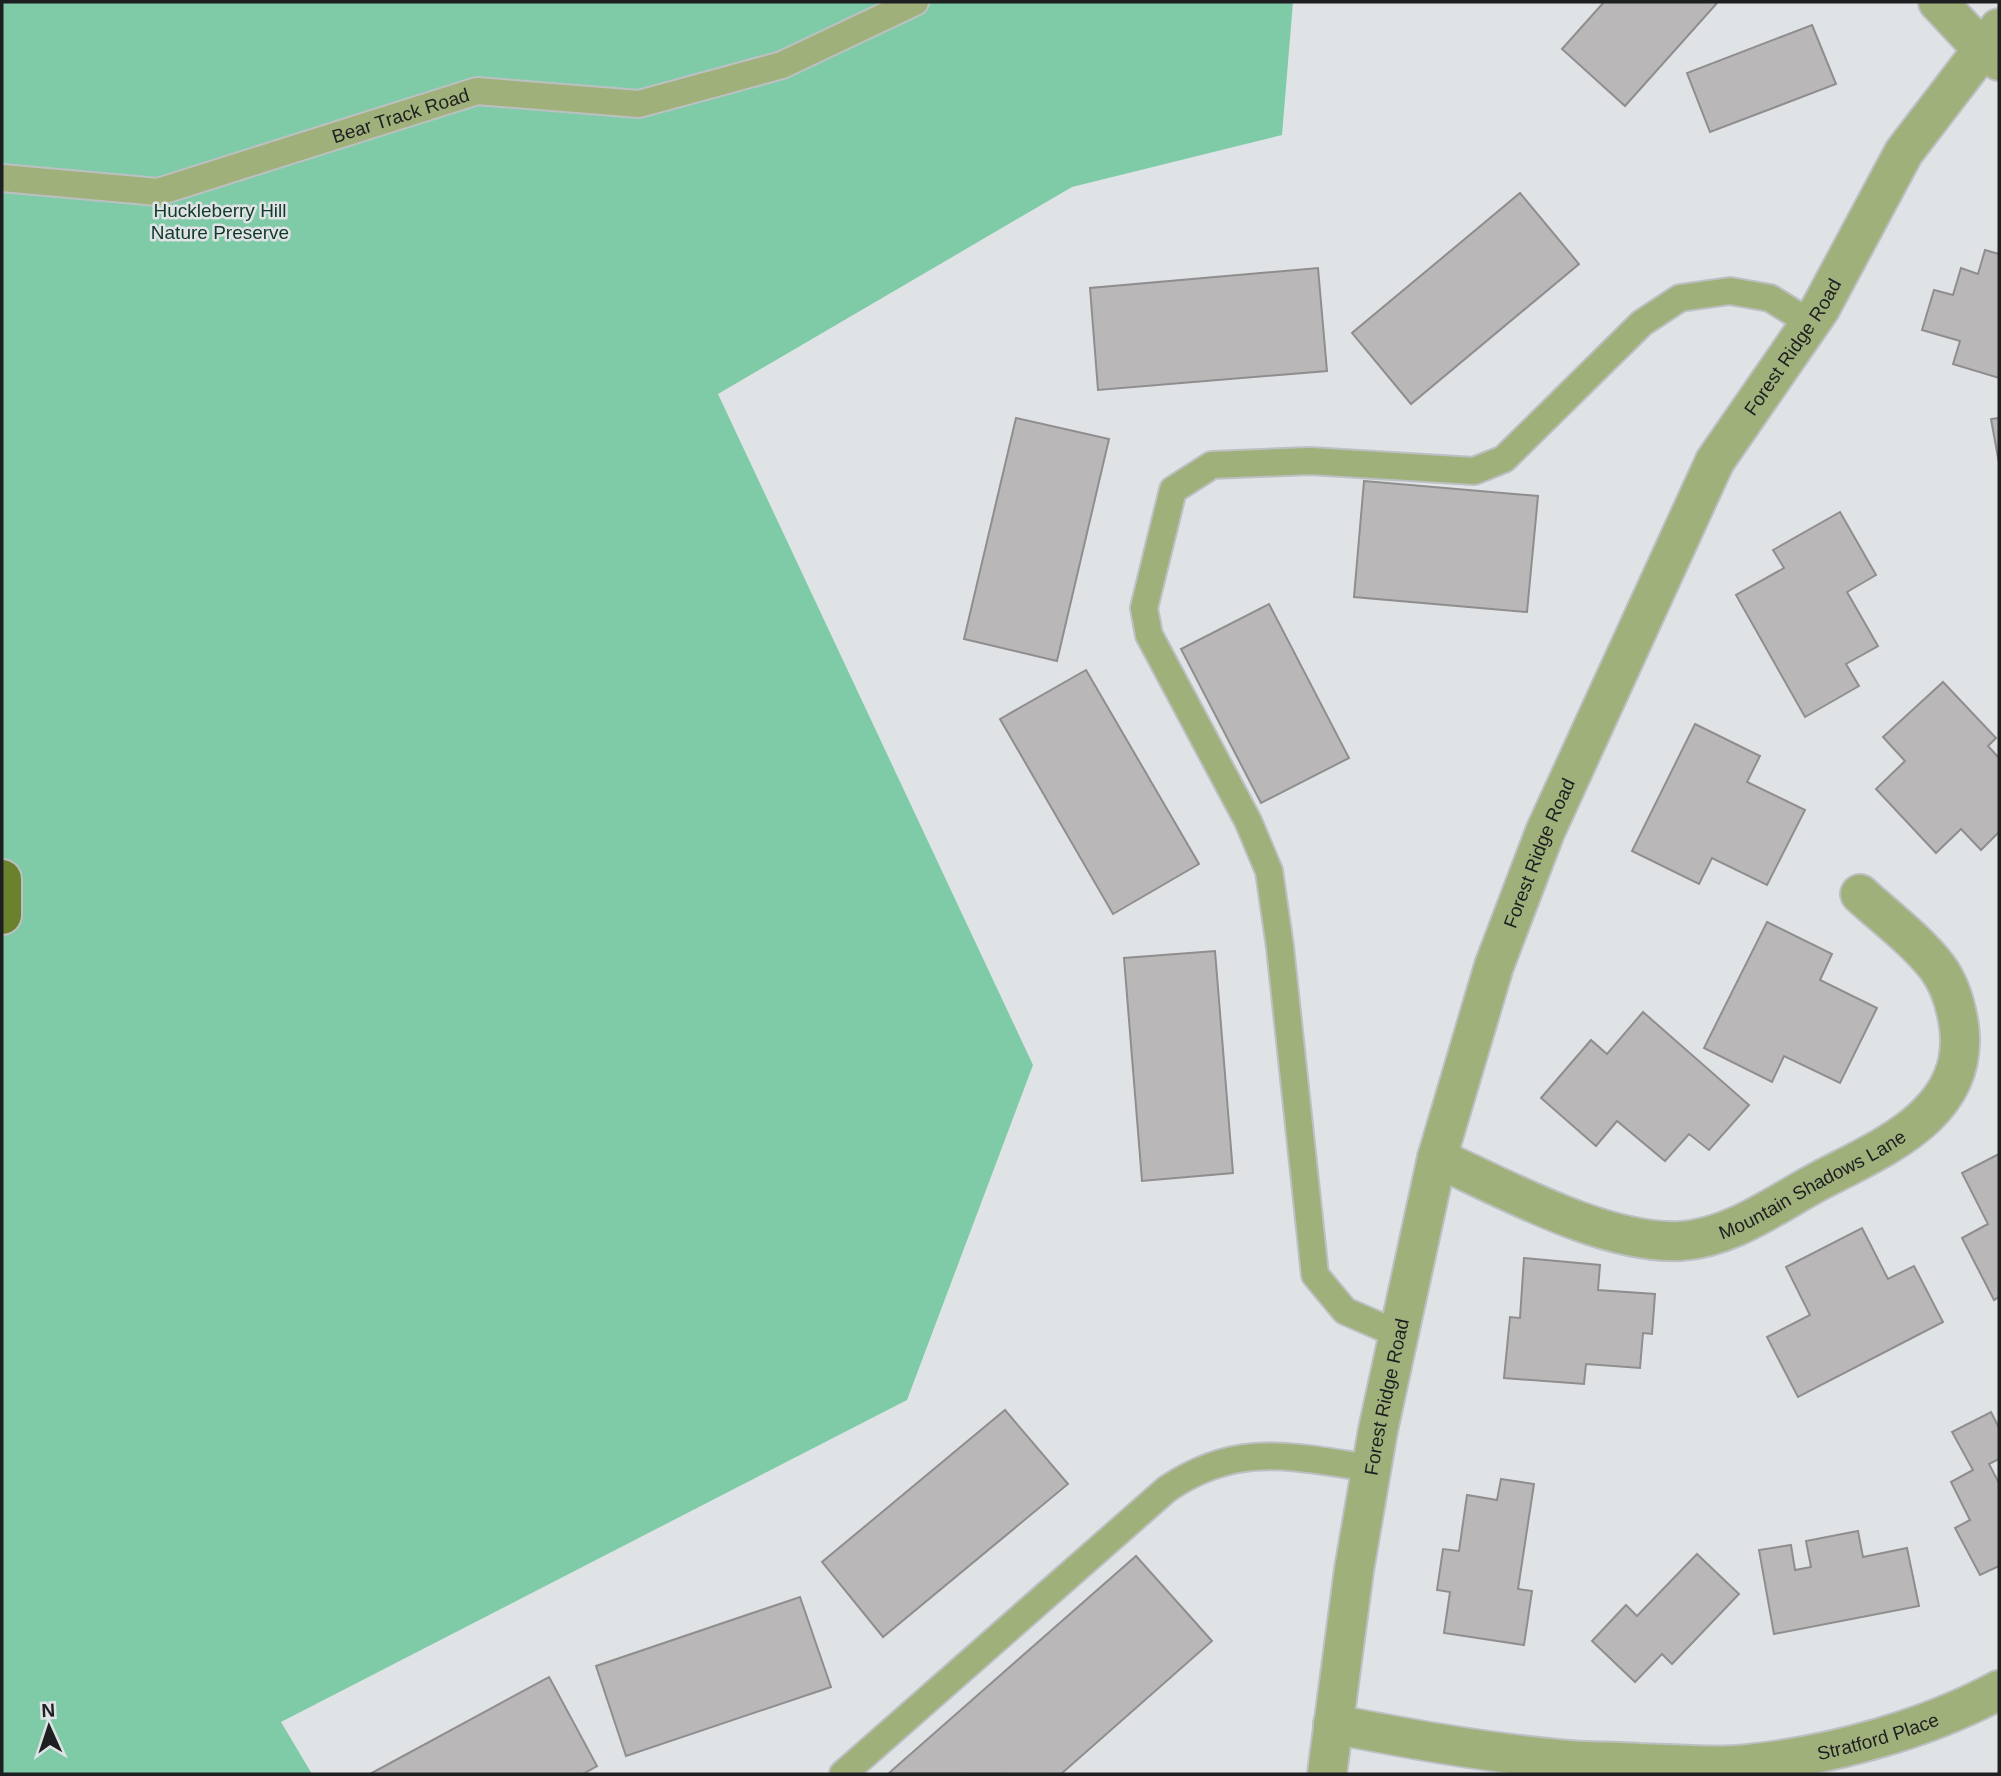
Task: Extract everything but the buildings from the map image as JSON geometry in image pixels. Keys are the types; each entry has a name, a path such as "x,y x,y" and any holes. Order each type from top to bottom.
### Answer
{"main road":[{"path":"2,879 2,915"}],"street":[{"path":"1938,2 1994,46"},
{"name":"Forest Ridge Road","path":"1327,1774 1354,1570 1371,1468 1437,1158 1494,966 1545,832 1714,461 1810,323 1904,152 1994,46"},
{"name":"Mountain Shadows Lane","path":"1437,1158 1542,1206 1608,1231 1681,1241 1715,1234 1742,1223 1888,1144 1930,1114 1944,1097 1958,1058 1960,1038 1954,1001 1937,967 1860,894"},
{"name":"Stratford Place","path":"1333,1724 1437,1744 1551,1759 1666,1764 1755,1764 1839,1748 1906,1730 1972,1704 1999,1690"}],"lane":[{"name":"Bear Track Road","path":"2,178 158,192 477,91 639,104 782,65 915,2"},
{"path":"1398,1334 1345,1311 1315,1275 1282,961 1269,871 1248,821 1149,635 1144,608 1173,490 1212,465 1310,461 1474,471 1504,459 1643,323 1680,298 1730,291 1770,298 1810,323"},
{"path":"843,1774 1167,1489 1192,1472 1223,1461 1258,1455 1371,1468"}],"green space":[{"name":"Huckleberry Hill Nature Preserve","path":"2,2 1293,2 1282,135 1072,187 718,394 1033,1065 907,1400 281,1722 312,1774 2,1774"}]}
